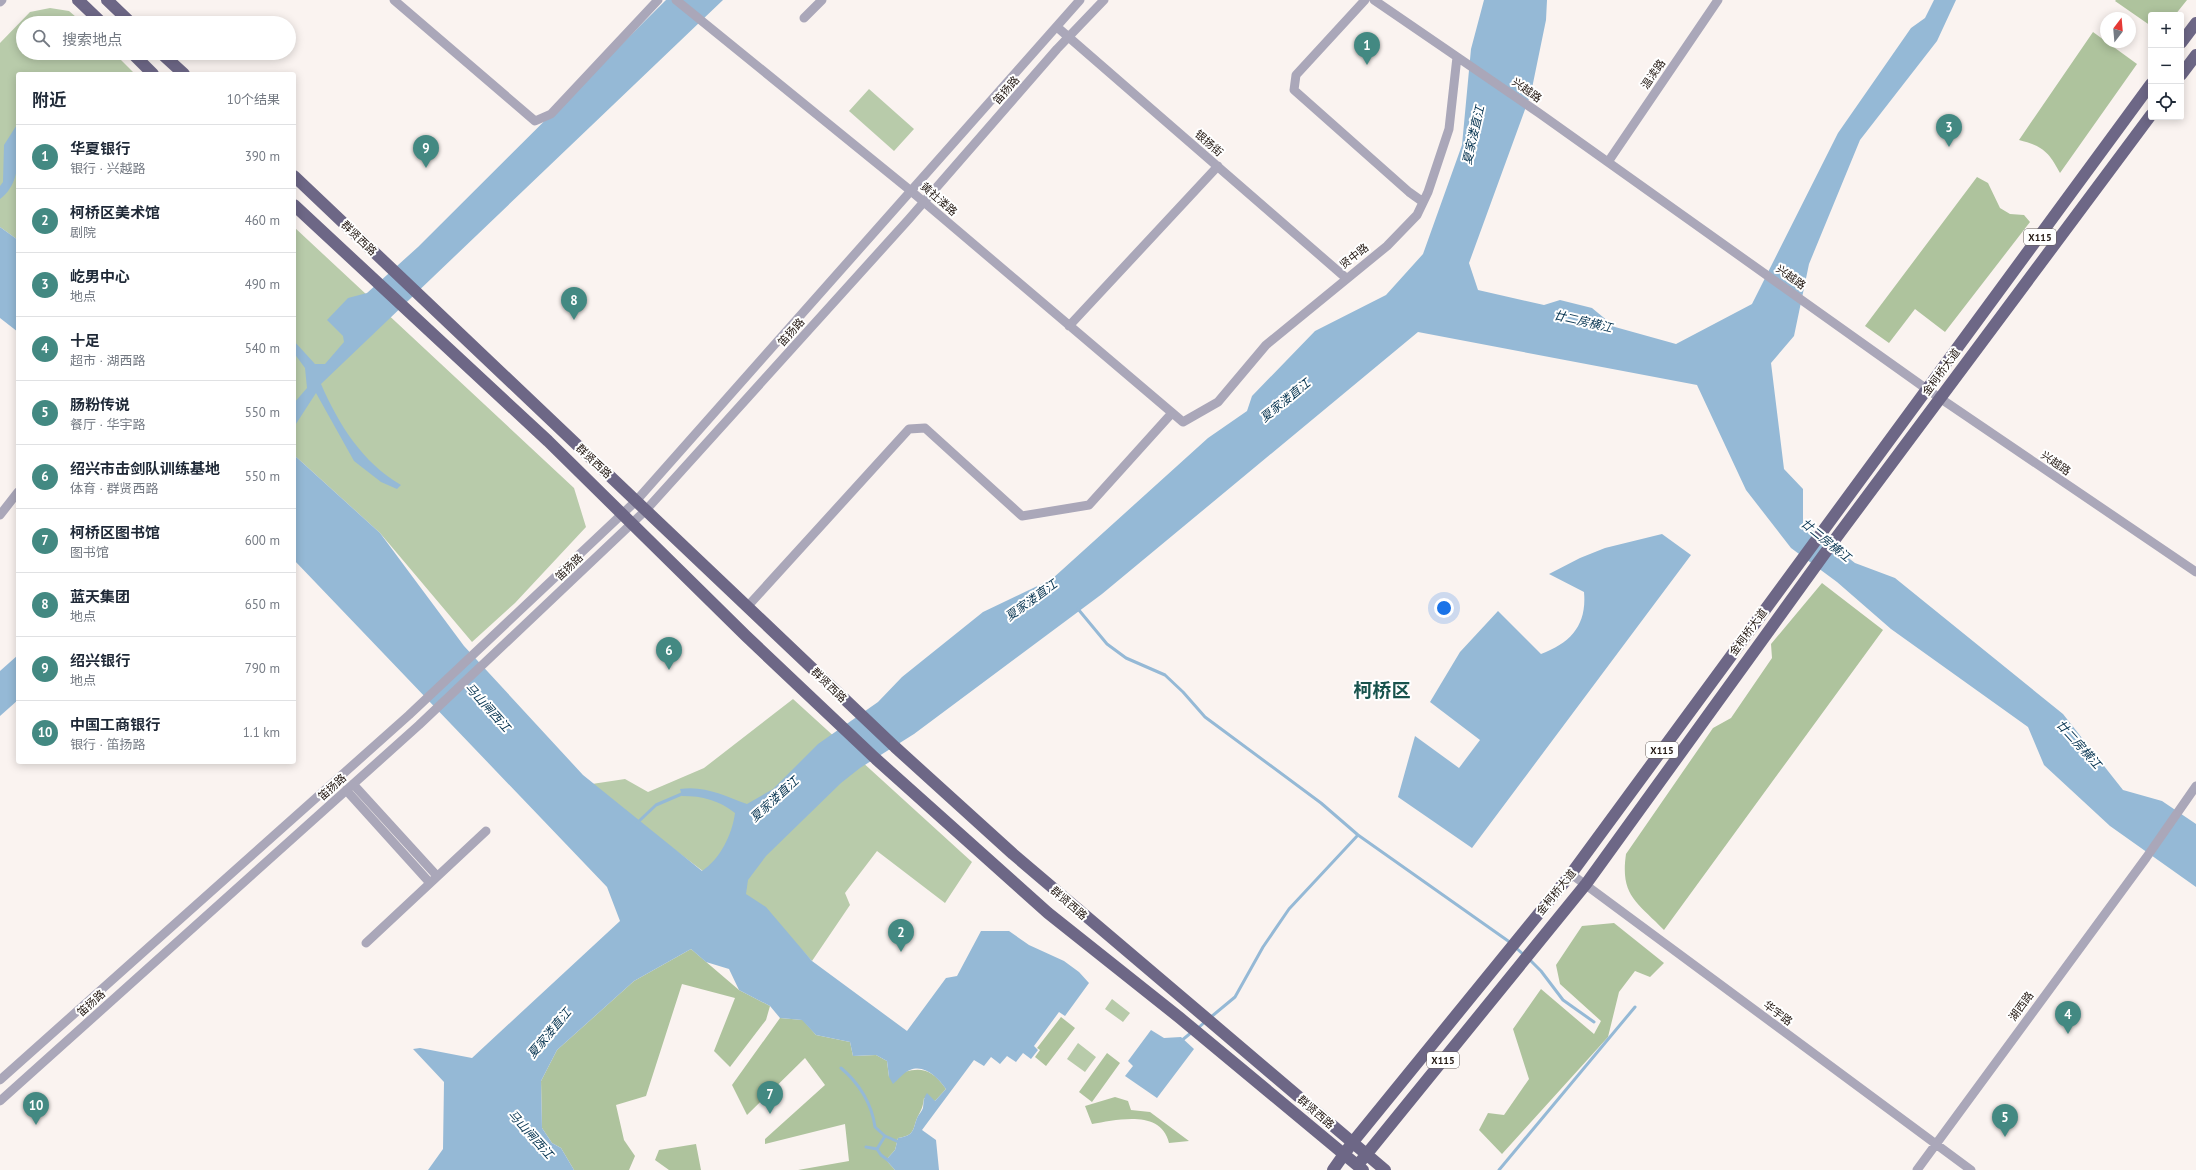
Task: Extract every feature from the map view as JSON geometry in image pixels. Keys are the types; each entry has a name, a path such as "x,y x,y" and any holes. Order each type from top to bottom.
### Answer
{"main road":[{"path":"78,0 95,16"},
{"path":"107,0 124,16"},
{"path":"2184,39 2196,22"},
{"path":"2184,71 2196,55"},
{"path":"139,60 151,72"},
{"path":"169,60 182,72"},
{"name":"金柯桥大道","path":"1333,1170 1352,1143 1571,874 1928,390 2148,88"},
{"name":"金柯桥大道","path":"1358,1168 1366,1154 1586,884 1833,542 2148,119"},
{"name":"群贤西路","path":"296,178 895,747 1013,854 1385,1170"},
{"name":"群贤西路","path":"296,207 548,441 631,524 876,758 1048,913 1187,1024 1344,1154 1358,1168"}],"street":[{"path":"394,0 535,121 551,114 658,0"},
{"name":"黄社溇路","path":"676,0 911,191 1183,422"},
{"path":"804,18 822,0"},
{"name":"笛扬路","path":"0,1080 409,715 636,501 1080,0"},
{"name":"笛扬路","path":"0,1101 419,725 646,510 924,202 1069,37 1104,0"},
{"path":"1365,0 1296,75 1294,90 1409,192 1423,202"},
{"name":"兴越路","path":"1374,0 1539,113 1928,390 2196,572"},
{"name":"温渎路","path":"1608,162 1718,0"},
{"name":"银扬街","path":"1057,27 1346,278"},
{"name":"贤中路","path":"1183,422 1202,413 1218,402 1266,345 1387,246 1417,215 1449,129 1460,59"},
{"path":"1070,326 1218,166"},
{"path":"747,607 909,429 926,428 1022,516 1089,505 1172,413"},
{"path":"0,515 16,495"},
{"name":"湖西路","path":"1917,1170 1934,1144 2146,858 2196,786"},
{"path":"350,787 437,876"},
{"path":"350,787 430,883"},
{"path":"366,943 486,832"},
{"name":"华宇路","path":"1571,874 1971,1170"}],"green space":[{"path":"2187,0 2177,12 2148,12 2148,24 2136,16 2136,12 2131,12 2115,1"},
{"path":"50,8 69,11 75,16 26,16 30,12"},
{"path":"16,26 16,60 121,60 133,72 16,72 16,239 0,227 0,43"},
{"path":"2093,32 2100,37 2100,48 2115,48 2137,64 2060,173 2049,155 2034,145 2019,140"},
{"path":"869,89 914,129 894,151 849,111"},
{"path":"1977,177 1988,183 2000,208 2010,214 2024,215 2030,222 1945,332 1915,309 1889,343 1865,326"},
{"path":"296,229 574,488 586,527 515,603 472,642 380,533 296,457"},
{"path":"1822,583 1883,630 1664,930 1639,905 1628,889 1625,868 1626,854 1713,728 1731,718 1772,658 1771,644"},
{"path":"793,699 972,862 945,903 877,851 845,893 850,905 812,961 790,937 667,844 592,784 625,779 648,792 704,768"},
{"path":"1614,923 1664,963 1650,977 1635,971 1619,992 1608,1037 1502,1154 1479,1130 1488,1113 1504,1115 1529,1079 1513,1029 1541,989 1594,1034 1601,1021 1560,984 1556,965 1582,926"},
{"path":"691,949 739,990 770,1006 766,1020 730,1067 714,1051 735,998 682,984 646,1096 616,1105 624,1140 635,1156 629,1170 574,1170 561,1148 552,1143 542,1128 541,1081 557,1050 634,981"},
{"path":"1112,999 1130,1013 1123,1022 1105,1009"},
{"path":"1061,1017 1075,1028 1046,1066 1035,1057 1040,1050 1037,1048"},
{"path":"780,1018 803,1020 816,1035 850,1042 853,1056 876,1055 887,1061 889,1077 906,1071 927,1071 933,1075 946,1089 935,1101 924,1098 922,1107 911,1133 904,1137 898,1138 895,1150 886,1160 895,1170 798,1170 849,1161 845,1124 765,1144 765,1139 825,1085 805,1058 747,1115 732,1085"},
{"path":"1078,1043 1096,1057 1085,1072 1067,1059"},
{"path":"1107,1053 1120,1063 1092,1102 1079,1092"},
{"path":"1115,1097 1128,1101 1131,1110 1150,1112 1189,1141 1169,1143 1164,1132 1157,1125 1148,1121 1137,1119 1113,1120 1092,1124 1085,1106"},
{"path":"696,1144 701,1170 669,1170 655,1160 659,1150"}],"water":[{"path":"666,0 723,0 321,384 336,414 353,441 363,454 387,476 401,485 397,489 381,482 354,461 316,393 296,424 296,401 307,388 305,368 296,356 296,343 315,364 325,364 344,342 343,336 327,320 348,298 367,293 418,247"},
{"path":"1484,0 1547,0 1546,20 1531,93 1469,263 1478,290 1544,305 1560,300 1592,308 1615,327 1676,344 1752,304 1838,133 1911,28 1925,18 1934,0 1956,0 1937,41 1860,140 1809,264 1794,336 1771,363 1784,469 1803,489 1803,523 1855,563 1895,578 2063,714 2123,790 2162,801 2196,824 2196,887 2110,826 2044,765 2028,727 1891,629 1837,582 1791,548 1746,490 1697,385 1418,332 1102,594 914,734 860,768 841,783 766,856 748,880 746,894 766,907 812,961 907,1031 946,978 957,976 981,931 1009,931 1029,945 1064,961 1079,972 1089,983 1065,1016 1059,1012 1034,1046 1038,1050 1031,1059 1023,1053 1016,1062 1007,1056 1000,1064 991,1057 984,1066 974,1060 922,1130 936,1140 939,1170 895,1170 886,1160 895,1150 898,1138 904,1137 911,1133 918,1116 922,1111 924,1099 927,1093 935,1101 946,1089 931,1073 921,1069 910,1070 893,1084 889,1077 887,1061 876,1055 853,1056 850,1042 816,1035 802,1020 780,1018 770,1006 739,990 729,969 706,962 691,949 634,981 557,1050 541,1081 542,1128 552,1143 561,1148 574,1170 428,1170 443,1149 444,1082 413,1049 420,1048 472,1058 620,921 607,887 296,562 296,457 380,533 464,646 583,775 702,871 714,860 724,846 731,830 735,813 710,800 682,796 680,789 689,788 706,790 747,804 773,789 818,744 878,702 902,677 983,612 1052,579 1208,438 1247,411 1252,396 1315,331 1386,295 1423,254 1462,145 1471,49"},
{"path":"16,126 16,174 13,184 0,199 0,186 3,182 4,145"},
{"path":"0,227 16,239 16,330 0,318"},
{"path":"1662,534 1691,555 1472,848 1398,797 1415,736 1459,768 1480,740 1430,702 1460,652 1498,611 1541,654 1552,650 1569,638 1580,623 1583,614 1584,592 1549,574 1580,558 1605,548"},
{"path":"16,657 16,702 0,716 0,671"},
{"path":"1151,1030 1164,1038 1181,1037 1194,1049 1157,1098 1125,1076 1133,1066 1128,1061"}],"waterway":[{"path":"1078,609 1107,644 1126,658 1165,675 1183,692 1205,717 1321,803 1358,835 1511,943"},
{"path":"637,823 656,805 684,793"},
{"path":"1211,1017 1235,997 1263,947 1289,909 1358,835"},
{"path":"1515,947 1524,955"},
{"path":"1529,959 1541,971 1563,1000 1594,1022"},
{"path":"1499,1170 1635,1007"},
{"path":"1197,1029 1206,1021"},
{"path":"1181,1041 1192,1032"},
{"path":"841,1068 848,1074 864,1094 871,1110 875,1127 885,1136 877,1149 866,1147"},
{"path":"885,1136 901,1143"},
{"path":"877,1149 881,1155 889,1161"}],"place":[{"name":"华夏银行","path":"1367,65"},
{"name":"屹男中心","path":"1949,147"},
{"name":"绍兴银行","path":"426,168"},
{"name":"蓝天集团","path":"574,320"},
{"name":"绍兴市击剑队训练基地","path":"669,670"},
{"name":"柯桥区美术馆","path":"901,952"},
{"name":"十足","path":"2068,1034"},
{"name":"柯桥区图书馆","path":"770,1114"},
{"name":"中国工商银行","path":"36,1125"},
{"name":"肠粉传说","path":"2005,1137"}],"district":[{"name":"柯桥区","path":"1382,690"}],"water label":[{"name":"夏家溇直江","path":"1473,135"},
{"name":"廿二房横江","path":"1583,321"},
{"name":"夏家溇直江","path":"1285,400"},
{"name":"廿二房横江","path":"1826,540"},
{"name":"夏家溇直江","path":"1031,600"},
{"name":"马山闸西江","path":"488,707"},
{"name":"廿二房横江","path":"2079,744"},
{"name":"夏家溇直江","path":"774,799"},
{"name":"夏家溇直江","path":"549,1033"},
{"name":"马山闸西江","path":"531,1134"}]}
